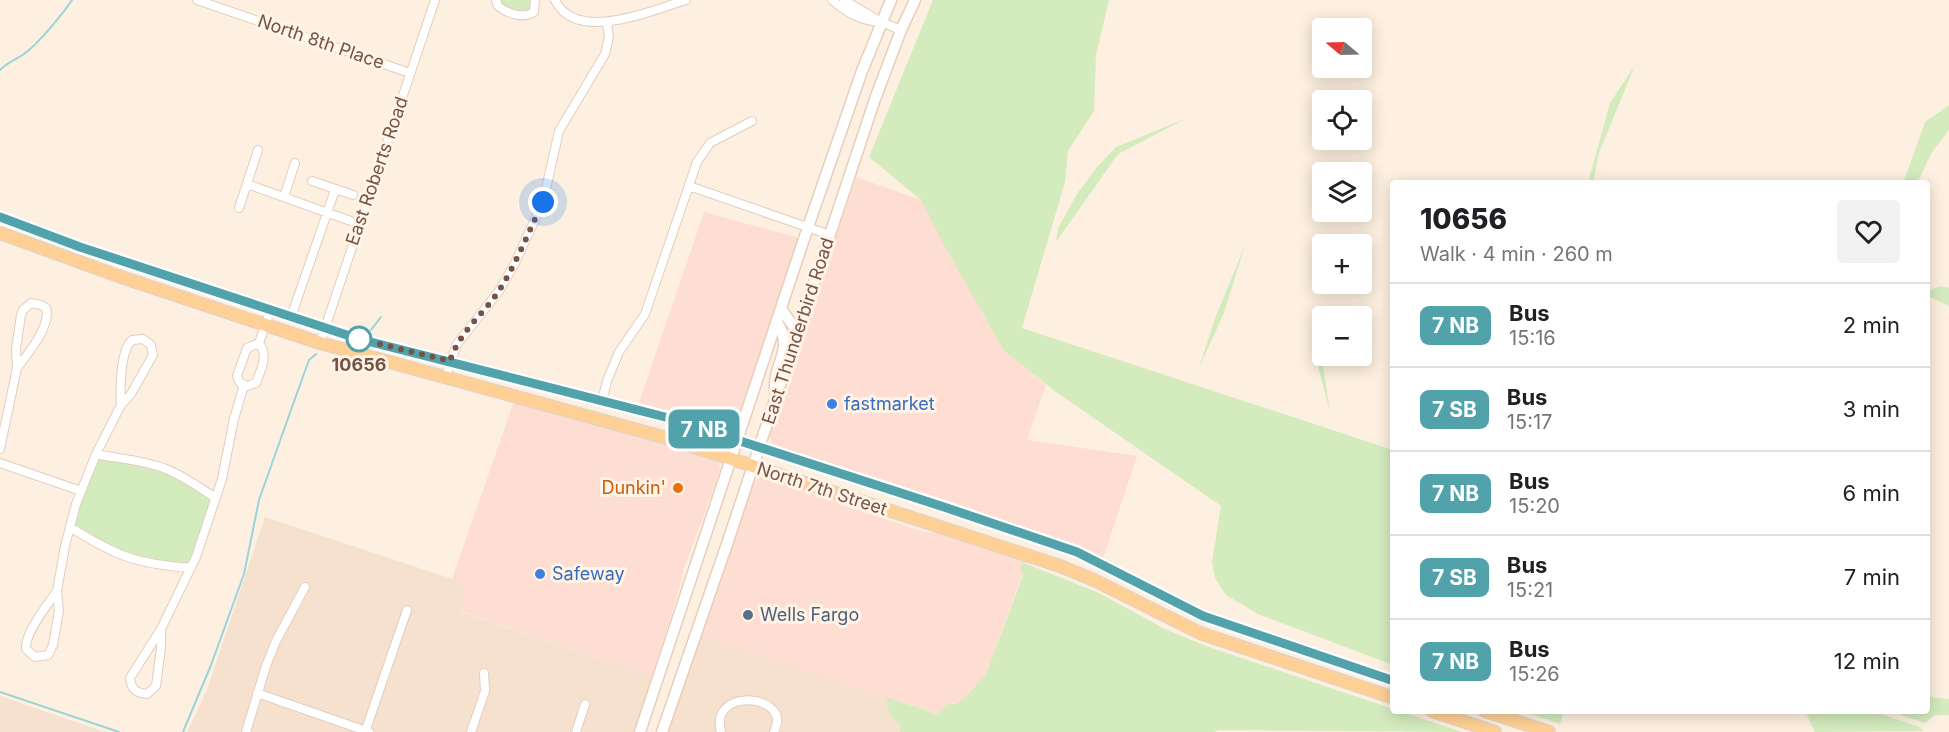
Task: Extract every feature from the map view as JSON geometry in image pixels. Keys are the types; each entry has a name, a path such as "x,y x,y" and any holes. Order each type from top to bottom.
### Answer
{"main road":[{"name":"East Thunderbird Road","path":"640,732 808,227 881,22 891,0"},
{"name":"East Thunderbird Road","path":"662,732 875,99 915,0"},
{"name":"North 7th Street","path":"0,217 324,328 376,344 669,418 1074,551 1203,616 1390,680"},
{"name":"North 7th Street","path":"0,232 118,276 320,343 668,438 1060,566 1094,580 1200,633 1390,697"},
{"path":"118,276 123,261"},
{"path":"781,309 797,331"},
{"path":"776,397 774,379 786,342 784,333 777,322"},
{"path":"1441,714 1495,732"},
{"path":"1494,714 1549,732"}],"street":[{"name":"North 8th Place","path":"199,0 410,72"},
{"name":"East Roberts Road","path":"320,343 435,0"},
{"path":"496,0 502,9 521,16 534,12 535,0"},
{"path":"555,0 558,6 573,17 589,22 607,23 686,0"},
{"path":"832,0 857,17 867,21 881,22"},
{"path":"844,0 881,22 901,30"},
{"path":"445,378 462,336 499,291 515,263 543,202 559,131 605,54 609,37 607,23"},
{"path":"602,401 619,352 645,314 697,162 710,143 752,122"},
{"path":"238,207 258,150"},
{"path":"284,197 295,163"},
{"path":"312,181 353,195"},
{"path":"247,184 359,224"},
{"path":"689,186 830,235"},
{"path":"291,317 335,190"},
{"path":"0,449 3,423 17,368 16,349 23,310 31,303 41,304 46,309 48,319 17,368"},
{"path":"259,343 247,348 244,353 237,376 240,383 244,385 251,386 256,383 265,354 259,343 270,311"},
{"path":"57,591 26,640 26,649 35,657 48,655 53,645 58,611 57,591 70,527 81,491 96,454 121,405 131,394 153,355 151,345 143,339 132,340 126,349 120,389 121,405"},
{"path":"161,629 156,686 147,694 143,694 132,688 130,678 161,629 191,568 216,498 244,385"},
{"path":"96,454 141,461 165,468 216,498"},
{"path":"0,463 81,491"},
{"path":"70,527 110,551 129,559 142,563 191,568"},
{"path":"246,732 276,641 304,586"},
{"path":"257,693 367,731 406,610"},
{"path":"471,732 485,691 484,673"},
{"path":"721,732 719,720 724,710 733,702 744,701 764,704 774,711 778,720 774,732"},
{"path":"576,732 585,704"}],"shaded area":[{"path":"856,177 921,200 1003,350 1046,385 1027,440 1137,456 1103,558 1038,532 772,444 769,433 783,405 802,348 804,331"},
{"path":"704,212 799,238 736,424 730,429 722,428 681,411 666,410 639,403"},
{"path":"514,401 651,439 716,460 719,463 720,471 683,571 652,676 458,610 467,585 452,579"},
{"path":"762,475 924,532 949,535 1027,561 986,674 965,698 954,704 947,704 937,714 701,635 754,482"},
{"path":"265,517 468,584 459,611 652,676 634,732 187,732 207,690"},
{"path":"701,635 886,697 889,714 900,726 900,732 668,732"},
{"path":"0,696 105,732 0,732"}],"green space":[{"path":"496,0 535,0 534,12 507,12"},
{"path":"933,0 1109,0 1096,55 1094,111 1068,151 1065,182 1022,328 1390,449 1390,664 1258,614 1226,595 1215,578 1212,562 1221,506 1056,392 1004,351 921,200 869,157"},
{"path":"1635,65 1599,153 1594,180 1589,180 1610,103"},
{"path":"1949,105 1949,130 1932,152 1918,180 1904,180 1925,122"},
{"path":"1187,118 1118,154 1056,242 1058,228 1077,194 1097,167 1116,147"},
{"path":"1245,245 1224,313 1199,368 1214,321"},
{"path":"1940,286 1949,288 1949,306 1930,297 1930,290"},
{"path":"1318,366 1323,366 1330,412"},
{"path":"96,454 156,465 216,498 191,568 142,563 70,527"},
{"path":"1022,562 1099,593 1163,628 1206,646 1390,708 1390,714 1408,714 1462,732 1218,730 1215,732 900,732 900,726 889,714 886,697 937,714 947,704 955,704 965,698 986,674 1023,575 1020,567"},
{"path":"1930,697 1949,699 1949,715 1935,715 1925,723 1898,714 1930,714"},
{"path":"1531,714 1563,714 1560,724"},
{"path":"1806,714 1882,714 1919,727 1924,731 1815,732"}],"waterway":[{"path":"0,70 36,43 72,0"},
{"path":"371,330 381,317"},
{"path":"183,732 211,665 244,574 259,500 309,360 316,354"},
{"path":"0,692 119,732"}],"bus line":[{"path":"0,217 80,247 359,339 669,418 944,507 1077,552 1203,616 1390,680"}],"place":[{"name":"10656","path":"359,339"},
{"name":"fastmarket","path":"832,404"},
{"name":"Dunkin'","path":"678,488"},
{"name":"Safeway","path":"540,574"},
{"name":"Wells Fargo","path":"748,615"}],"route":[{"path":"359,339 450,361 453,351 467,329 499,291 515,263 543,202"}]}
